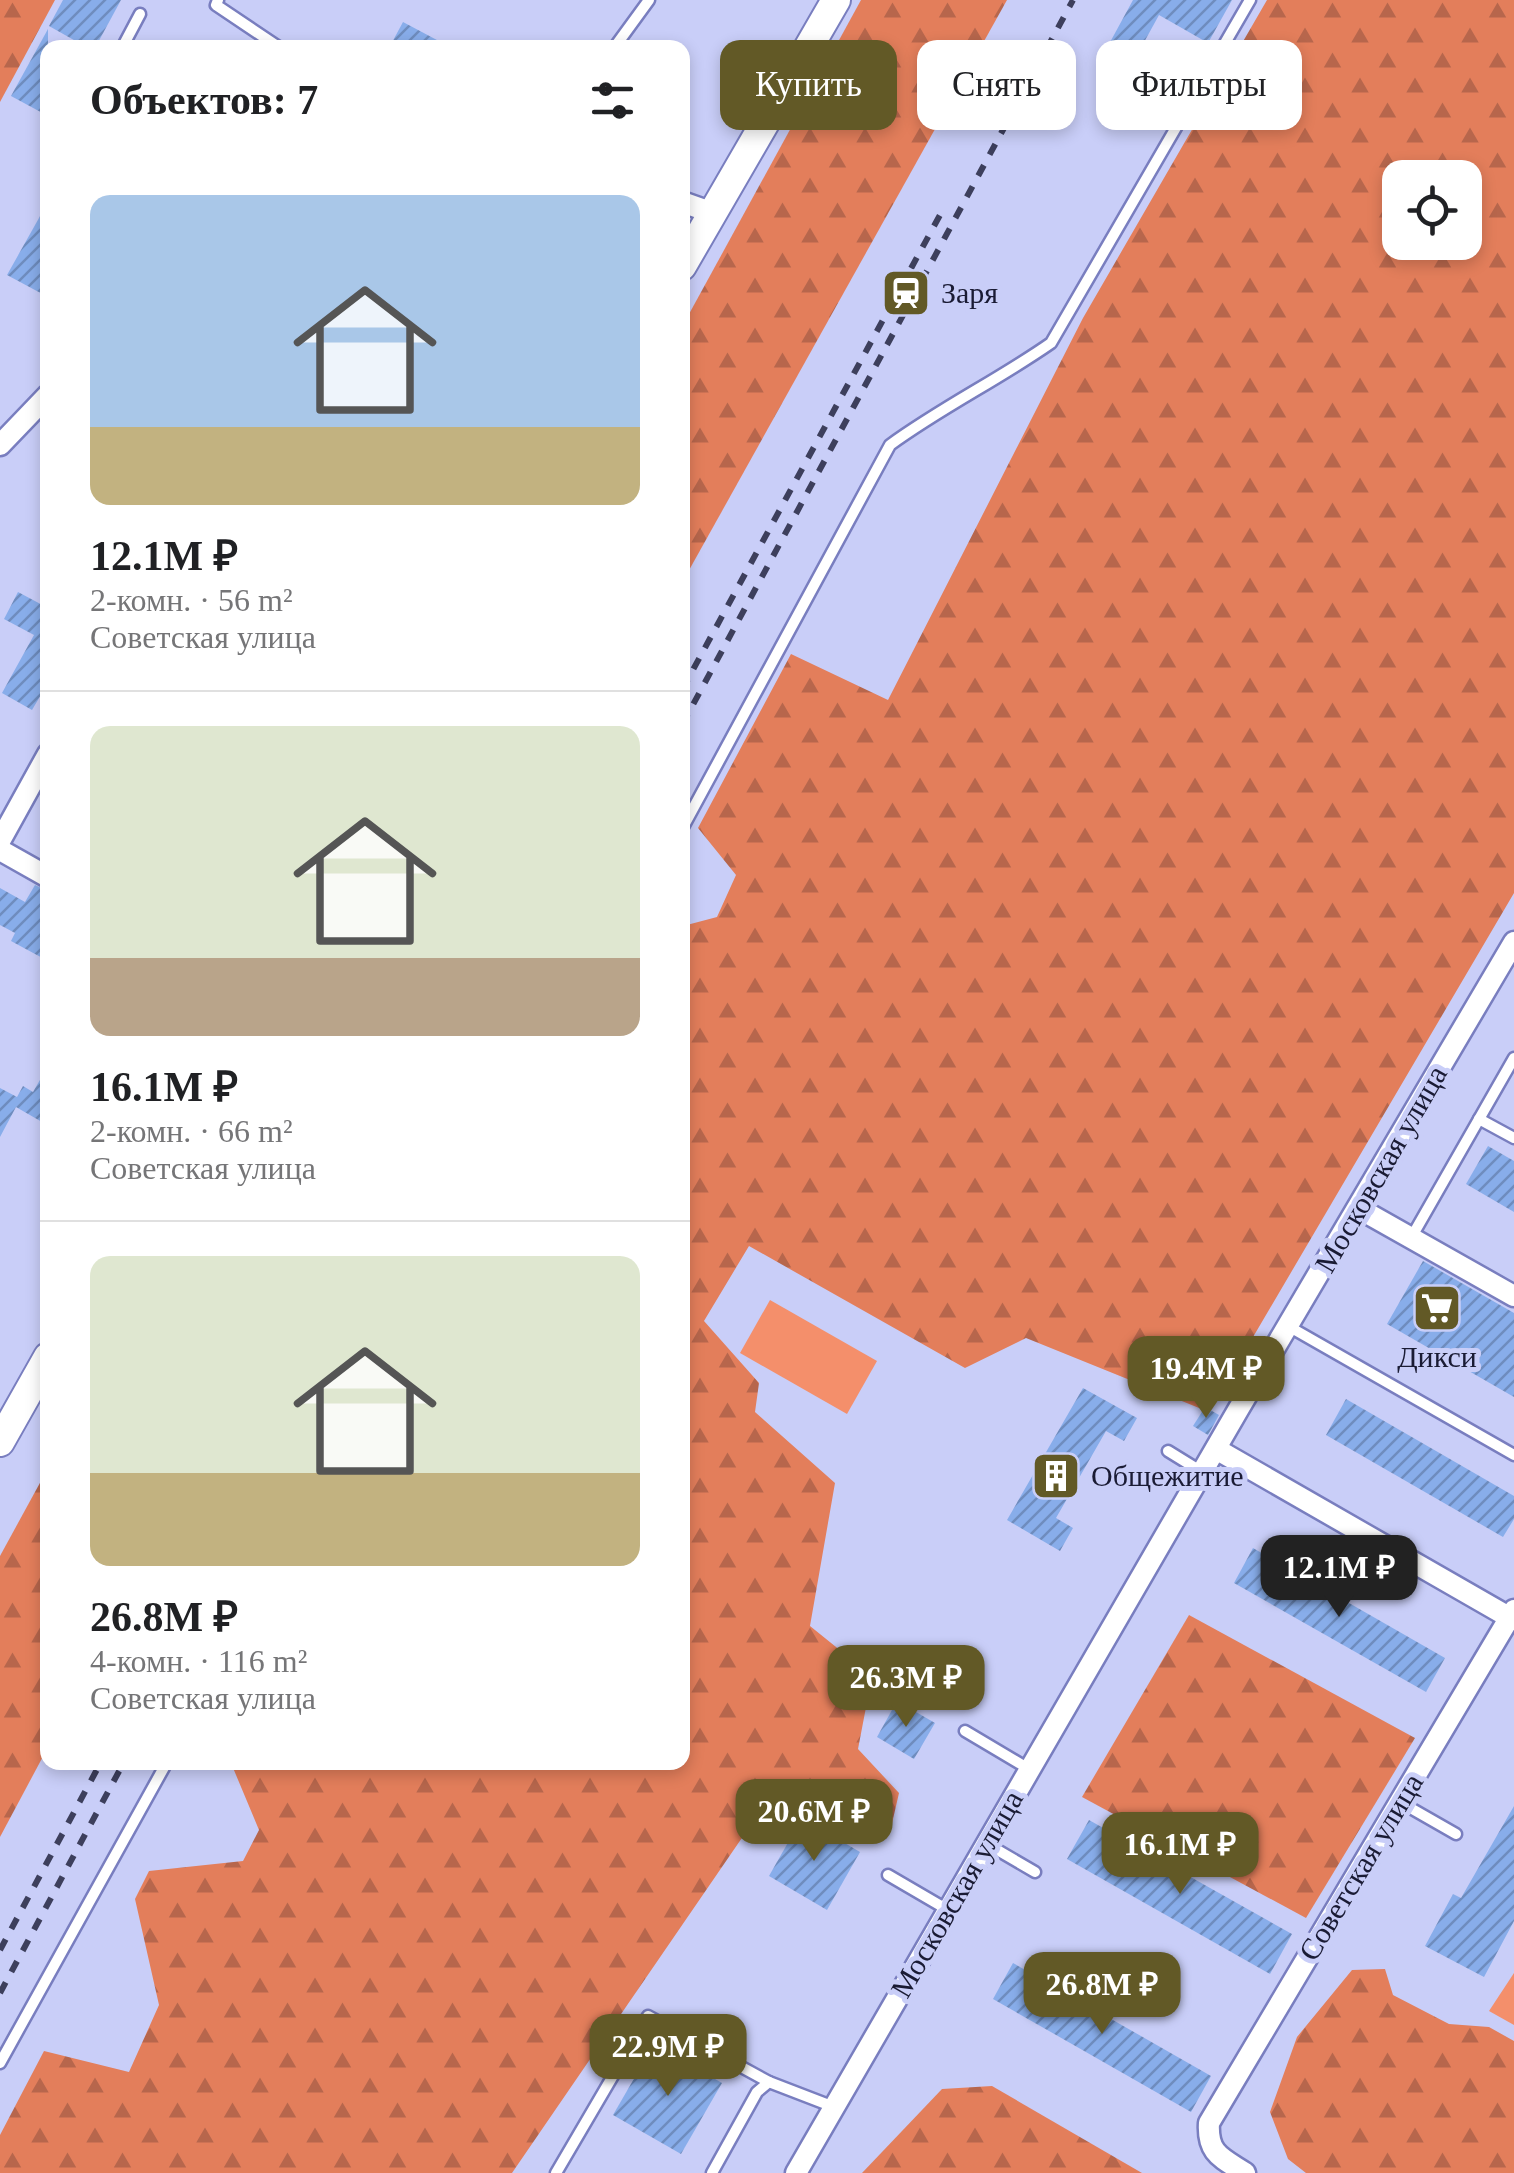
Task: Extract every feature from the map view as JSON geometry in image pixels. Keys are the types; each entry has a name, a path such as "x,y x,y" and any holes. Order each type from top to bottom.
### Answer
{"main road":[{"path":"690,253 836,0"},
{"path":"0,1442 40,1370"}],"street":[{"path":"690,205 714,213"},
{"path":"0,445 40,404"},
{"path":"0,841 40,768"},
{"path":"0,850 40,872"},
{"name":"Московская улица","path":"796,2173 1202,1472 1511,956"},
{"path":"1358,1208 1514,1296"},
{"path":"1216,1450 1513,1616"},
{"name":"Советская улица","path":"1246,2173 1214,2152 1208,2140 1209,2124 1513,1616"}],"lane":[{"path":"218,0 216,5 268,40"},
{"path":"620,40 649,0"},
{"path":"690,814 890,445 936,411 1002,377 1051,343 1250,0"},
{"path":"126,40 140,14"},
{"path":"1411,1238 1514,1058"},
{"path":"1479,1119 1514,1138"},
{"path":"1288,1326 1514,1456"},
{"path":"1168,1451 1202,1472"},
{"path":"964,1731 1030,1769"},
{"path":"0,2063 163,1770"},
{"path":"1400,1802 1456,1834"},
{"path":"987,1844 1034,1872"},
{"path":"888,1875 948,1910"},
{"path":"556,2173 648,2016 769,2082 834,2107"},
{"path":"712,2173 757,2092 769,2082"}],"shaded area":[{"path":"770,1300 877,1361 847,1414 740,1353"},
{"path":"1514,1973 1514,2025 1489,2011"}],"green space":[{"path":"0,0 55,0 0,102"},
{"path":"861,0 1007,0 985,40 917,40 917,130 935,130 690,568 690,312 790,130 897,130 897,40 839,40"},
{"path":"1267,0 1514,0 1514,893 1209,1412 1026,1338 965,1368 749,1246 704,1321 759,1383 755,1412 835,1483 810,1626 872,1676 858,1749 899,1793 890,1832 846,1833 772,1794 512,2173 0,2173 0,2135 44,2051 129,2072 159,2005 135,1899 149,1871 243,1861 259,1830 234,1770 690,1770 690,924 717,917 736,875 698,828 791,654 888,700 1083,318 1192,130 1302,130 1302,40 1244,40"},
{"path":"40,1483 40,1762 0,1837 0,1556"},
{"path":"1189,1615 1415,1738 1306,1918 1082,1797"},
{"path":"1385,1969 1393,1995 1449,2024 1489,2027 1514,2041 1514,2173 1306,2173 1288,2159 1270,2112 1297,2037 1352,1970"},
{"path":"992,2086 1142,2173 862,2173 942,2089"}],"building":[{"path":"63,0 121,0 99,40 74,40 49,26"},
{"path":"1133,0 1232,0 1210,40 1203,40 1159,15 1145,40 1111,40"},
{"path":"403,22 437,40 393,40"},
{"path":"40,43 40,112 11,96"},
{"path":"40,216 40,293 7,275"},
{"path":"18,592 40,604 40,696 32,710 2,693 34,635 4,619"},
{"path":"35,885 40,887 40,957 11,941 15,933 0,925 0,888 25,902"},
{"path":"40,1080 40,1121 16,1107 0,1137 0,1088 17,1097 23,1086 33,1092"},
{"path":"1488,1146 1514,1161 1514,1212 1466,1184"},
{"path":"1423,1261 1514,1313 1514,1397 1387,1324"},
{"name":"Общежитие","path":"1083,1388 1137,1418 1124,1441 1106,1431 1056,1518 1073,1528 1060,1551 1007,1520"},
{"path":"1346,1399 1514,1496 1514,1519 1503,1537 1326,1435"},
{"path":"1205,1407 1219,1415 1208,1435 1193,1426"},
{"path":"1253,1548 1445,1658 1426,1692 1234,1583"},
{"path":"897,1701 935,1723 914,1759 877,1737"},
{"path":"1514,1806 1514,1921 1484,1977 1425,1946 1453,1894 1461,1898"},
{"path":"802,1818 860,1852 827,1910 769,1876"},
{"path":"1089,1820 1292,1934 1270,1974 1067,1859"},
{"path":"1013,1963 1211,2076 1191,2112 993,1999"},
{"path":"654,2044 722,2083 681,2154 613,2115"}],"railway":[{"path":"690,710 1073,0"},
{"path":"690,675 940,215"},
{"path":"0,1950 97,1770"},
{"path":"0,1993 120,1770"}],"place":[{"name":"Заря","path":"906,293"},
{"name":"Дикси","path":"1437,1308"},
{"name":"Общежитие","path":"1056,1476"}]}
